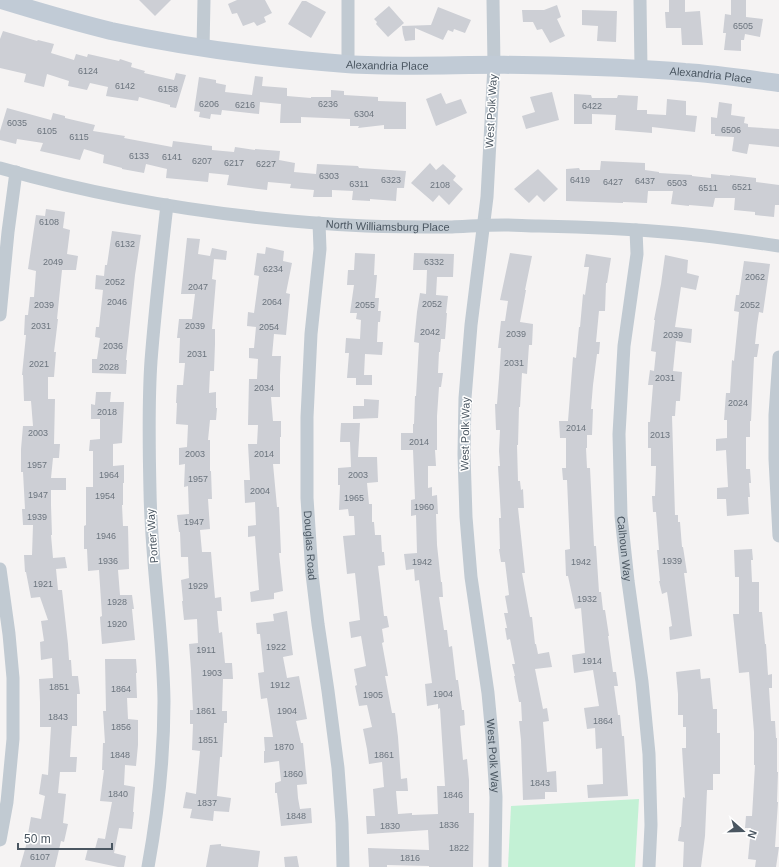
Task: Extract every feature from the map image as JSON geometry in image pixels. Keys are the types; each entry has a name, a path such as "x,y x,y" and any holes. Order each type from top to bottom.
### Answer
{"street":[{"name":"Alexandria Place","path":"1,0 110,30 203,48 274,58 397,66 520,65 641,68 779,83"},
{"path":"203,48 204,0"},
{"path":"348,0 348,64"},
{"name":"West Polk Way","path":"493,0 494,65 487,197 471,325 464,454 466,517 471,577 488,693 492,736 496,797 495,867"},
{"path":"640,0 641,68"},
{"name":"North Williamsburg Place","path":"0,168 79,188 167,205 237,215 368,226 450,227 505,225 598,227 679,233 779,246"},
{"path":"0,315 7,239 16,172"},
{"name":"Porter Way","path":"148,867 155,829 162,770 164,701 152,543 149,424 151,363 167,205"},
{"name":"Douglas Road","path":"320,223 320,249 311,334 307,409 307,498 312,574 338,768 342,823 343,867"},
{"name":"Calhoun Way","path":"636,230 636,254 624,346 619,434 622,516 628,581 642,682 649,754 651,826 649,867"},
{"path":"779,358 775,415 775,459 779,536"},
{"path":"0,569 12,678 13,739 7,802 0,840"}],"green space":[{"path":"639,799 635,867 508,867 511,806"}],"building":[{"path":"139,0 171,0 155,16"},
{"path":"237,0 265,0 272,13 264,17 266,22 257,26 254,22 243,26 237,13 232,14 228,4"},
{"path":"669,0 685,0 685,12 700,11 703,45 682,45 681,28 666,28 665,12 669,12"},
{"path":"731,0 746,0 746,17 763,19 760,37 745,34 744,40 741,40 741,51 724,50 726,33 723,33 725,14 731,15"},
{"path":"302,1 306,1 326,12 311,38 288,24"},
{"path":"557,5 561,17 557,19 565,36 550,43 542,29 537,30 533,22 523,22 522,10 544,10"},
{"path":"389,6 404,23 388,37 376,24 377,22 374,19"},
{"path":"438,7 471,20 465,33 454,29 453,32 448,30 443,40 415,28 415,40 405,41 402,26 431,25"},
{"path":"582,10 617,11 616,42 597,41 598,26 582,25"},
{"path":"3,31 37,41 54,44 51,53 74,60 76,54 87,57 88,54 119,61 120,59 132,63 131,67 145,71 144,73 174,80 176,73 186,75 176,108 139,97 138,101 106,96 108,87 90,83 87,90 68,86 69,81 47,74 44,87 24,82 26,74 0,68 0,39"},
{"path":"255,76 263,77 262,86 287,88 287,96 311,98 331,97 331,90 344,91 344,95 378,97 378,101 406,102 406,129 384,129 384,125 358,128 359,126 350,126 350,119 301,117 301,123 280,123 281,104 260,102 259,114 222,110 221,115 211,114 210,119 199,117 200,112 194,111 199,77 216,80 216,83 226,85 225,92 252,95"},
{"path":"552,92 559,120 526,129 522,116 535,112 530,97"},
{"path":"441,93 446,104 461,99 467,113 436,126 426,99"},
{"path":"574,94 591,95 592,98 617,98 618,95 638,96 637,110 647,110 647,114 666,115 667,99 686,101 686,115 697,116 695,132 652,127 652,133 615,130 616,115 592,114 592,124 574,124"},
{"path":"719,102 732,104 731,115 745,117 744,123 748,124 748,127 779,129 779,147 749,144 747,154 732,151 734,137 715,136 715,134 711,134 711,117 717,118"},
{"path":"7,108 51,120 53,113 65,116 65,118 95,125 93,131 125,136 124,138 172,147 173,141 212,146 212,150 234,152 235,147 255,150 280,151 279,160 295,163 294,172 316,174 317,164 358,166 359,168 406,171 404,188 397,188 396,201 370,199 370,201 352,200 353,191 332,190 332,197 313,197 314,190 290,188 291,184 268,182 267,190 227,185 229,175 209,173 208,182 166,178 167,169 146,164 144,173 122,169 103,163 104,155 84,149 80,160 40,151 43,143 17,139 16,144 0,140 0,131"},
{"path":"601,161 645,163 645,170 659,173 711,178 711,174 756,178 756,182 779,185 779,205 775,205 774,217 755,215 755,212 734,210 735,198 715,198 713,207 671,204 673,191 648,191 647,203 566,201 566,169 579,168 580,170 600,170"},
{"path":"430,163 436,170 443,164 456,176 453,180 463,189 449,205 439,195 433,202 411,183"},
{"path":"538,169 558,189 544,202 537,195 529,203 514,189"},
{"path":"46,209 65,212 63,228 70,230 67,254 78,256 76,270 62,270 54,352 56,352 54,377 48,377 48,399 55,399 54,444 60,444 59,458 53,458 51,478 66,478 66,490 51,490 51,535 53,558 65,557 67,568 56,569 58,590 62,590 72,676 78,676 80,694 77,694 77,726 72,726 70,757 77,757 76,772 60,772 58,793 66,794 63,823 68,824 64,842 61,841 55,867 20,867 29,835 31,817 41,819 45,796 39,794 42,774 48,775 51,727 40,727 39,679 53,678 52,658 41,660 40,642 44,641 41,621 48,620 40,597 31,598 25,572 24,555 32,555 33,525 23,525 22,509 25,509 23,472 21,472 23,426 33,426 31,401 24,401 22,375 26,335 24,335 25,315 28,315 30,297 34,297 36,271 28,269 36,215 45,216"},
{"path":"112,231 141,235 135,275 126,360 126,374 92,373 92,359 97,359 100,338 95,337 96,327 99,327 103,290 95,289 96,275 104,276"},
{"path":"187,238 200,239 198,254 210,256 212,248 227,251 226,260 214,259 212,279 216,280 212,329 215,329 215,344 214,371 210,371 209,393 216,392 217,408 216,420 210,420 208,440 210,440 212,499 208,499 210,529 200,530 202,552 211,552 215,598 221,597 222,611 217,611 219,633 222,632 225,663 232,663 233,679 223,679 222,711 227,711 227,723 224,723 222,757 220,757 217,796 231,798 229,812 214,811 213,821 190,818 192,809 183,808 186,792 196,794 200,751 192,750 193,724 190,724 190,710 193,710 189,644 198,643 197,619 184,620 181,580 189,578 188,557 181,557 180,532 177,515 189,514 188,486 184,487 185,464 179,465 179,448 187,447 188,425 176,424 177,385 183,385 185,363 179,363 180,338 177,338 179,319 192,319 195,294 181,294"},
{"path":"266,247 284,251 283,261 292,263 286,293 290,294 286,335 274,334 272,356 281,356 280,397 271,397 273,421 281,421 280,464 273,464 277,507 279,507 281,553 279,553 283,591 274,593 274,599 251,602 250,592 259,590 255,536 248,537 248,526 256,525 255,502 245,503 244,480 250,480 248,444 257,444 258,425 248,425 249,379 257,379 258,359 249,358 249,348 254,348 256,327 247,326 248,312 254,313 259,276 254,275 257,253 265,254"},
{"path":"355,253 375,254 374,275 377,275 375,298 379,298 378,311 381,311 380,322 378,322 377,342 383,342 382,355 365,354 364,375 372,375 372,385 356,385 356,378 347,378 349,353 345,353 346,338 360,339 361,320 356,319 357,313 350,313 354,285 347,285 348,270 354,270"},
{"path":"414,253 454,254 453,277 437,277 436,295 448,296 445,339 441,339 439,352 438,373 443,373 441,387 439,387 437,450 435,450 436,466 428,466 428,488 432,487 432,496 437,495 437,545 443,597 439,597 444,630 447,630 449,647 452,646 456,680 458,680 462,710 464,710 465,725 460,726 463,760 467,759 469,780 469,813 474,813 473,867 387,865 387,867 369,867 368,848 429,850 428,830 367,834 366,816 375,816 373,789 384,787 382,762 369,764 363,729 372,727 367,705 359,706 355,686 357,685 354,669 366,666 361,636 351,638 349,622 360,620 355,573 347,574 343,536 355,535 354,516 349,516 348,509 339,510 340,485 338,485 338,468 351,467 350,442 340,442 341,423 360,423 358,457 377,457 378,482 367,483 369,504 372,504 372,522 374,522 375,535 381,535 382,552 384,552 385,565 378,566 384,616 387,616 389,627 382,629 384,642 382,643 388,676 385,676 392,713 395,713 401,779 407,778 408,791 396,791 398,814 438,814 437,786 445,786 440,708 438,709 438,704 427,706 425,684 432,683 419,580 415,581 414,569 406,570 404,554 417,553 416,515 411,516 411,500 415,499 413,450 401,450 401,433 413,433 419,343 414,342 420,293 426,294 427,270 413,270"},
{"path":"510,253 532,256 520,322 533,324 532,345 529,345 527,374 522,373 519,407 517,445 518,481 520,481 521,490 523,489 524,508 518,508 525,573 522,573 530,617 532,617 535,644 538,654 549,652 552,667 535,669 543,709 547,708 549,721 543,722 547,772 556,771 557,792 545,792 545,799 523,800 519,721 522,721 521,702 519,702 514,676 512,664 515,664 510,639 507,640 505,628 507,628 504,613 508,613 505,596 509,595 505,562 501,562 499,549 499,518 501,518 498,466 500,466 500,430 496,430 495,404 497,404 499,378 501,348 498,348 501,321 505,321 508,301 500,300"},
{"path":"586,254 611,258 606,283 605,311 599,311 596,342 600,342 593,385 591,409 593,409 592,435 587,435 586,448 587,468 590,468 594,546 596,546 599,592 601,592 603,610 605,610 613,672 616,672 618,686 614,686 618,715 620,715 622,736 624,736 628,796 588,798 587,785 603,784 602,748 596,749 595,728 587,729 584,708 599,706 593,670 574,673 572,655 585,653 581,608 575,609 568,576 566,576 565,550 570,549 567,480 563,480 562,468 566,468 566,438 560,438 559,421 568,421 573,357 576,358 583,294 585,295 589,267 584,267"},
{"path":"665,255 688,260 687,273 699,276 696,290 681,287 675,327 692,329 691,343 676,341 673,371 682,372 680,401 676,401 675,416 672,416 675,515 678,515 678,522 680,522 682,547 687,573 684,573 692,636 670,640 669,627 672,626 667,592 662,594 659,581 657,550 659,550 656,512 653,512 652,496 655,496 656,466 651,466 651,448 648,448 648,422 650,422 653,385 648,385 650,370 654,371 656,352 651,351 654,320"},
{"path":"744,261 770,264 763,313 759,312 757,325 755,344 759,344 757,357 754,357 750,437 746,437 746,469 750,469 751,483 749,483 750,497 748,497 749,514 727,516 726,499 717,499 717,488 728,487 726,450 716,451 716,439 727,438 727,420 724,420 726,393 730,393 732,360 734,361 739,312 734,311 736,295 739,295"},
{"path":"96,392 111,392 110,402 124,402 122,443 113,444 113,466 124,465 122,505 123,526 128,526 129,569 118,570 120,595 132,595 135,640 102,644 99,570 88,571 87,549 84,549 84,526 86,525 86,487 93,487 93,451 89,451 90,440 100,439 100,419 91,419 91,404 95,405"},
{"path":"364,399 379,400 378,418 353,419 353,406 364,406"},
{"path":"752,549 752,582 759,582 759,612 762,612 768,675 772,674 772,688 769,688 771,721 775,721 777,738 778,802 775,847 779,847 776,867 755,867 756,860 748,859 751,828 745,828 746,816 752,816 755,765 754,732 749,672 739,673 733,614 739,614 739,577 735,577 734,550"},
{"path":"287,611 293,655 283,657 287,678 299,676 307,719 296,721 301,743 303,743 307,784 297,785 298,798 300,809 311,808 312,823 281,826 277,793 275,793 275,783 281,781 279,761 264,763 264,737 273,737 267,698 261,699 258,673 264,672 260,634 257,634 256,623 274,621 273,614"},
{"path":"105,659 136,659 137,698 127,698 128,719 138,720 136,766 125,765 124,785 135,787 134,812 132,829 119,828 114,853 126,856 124,867 85,860 88,848 95,849 98,838 105,839 112,802 100,801 104,770 102,770 103,743 105,743 103,711 106,711"},
{"path":"700,669 701,679 710,678 713,709 717,709 717,733 720,733 720,774 713,774 713,790 707,790 705,836 701,867 683,867 684,842 678,841 681,827 683,797 685,798 682,748 686,748 686,727 683,727 683,715 678,715 676,672"},
{"path":"221,844 221,846 260,851 258,867 206,867 210,845"},
{"path":"297,856 299,867 285,867 284,857"}]}
